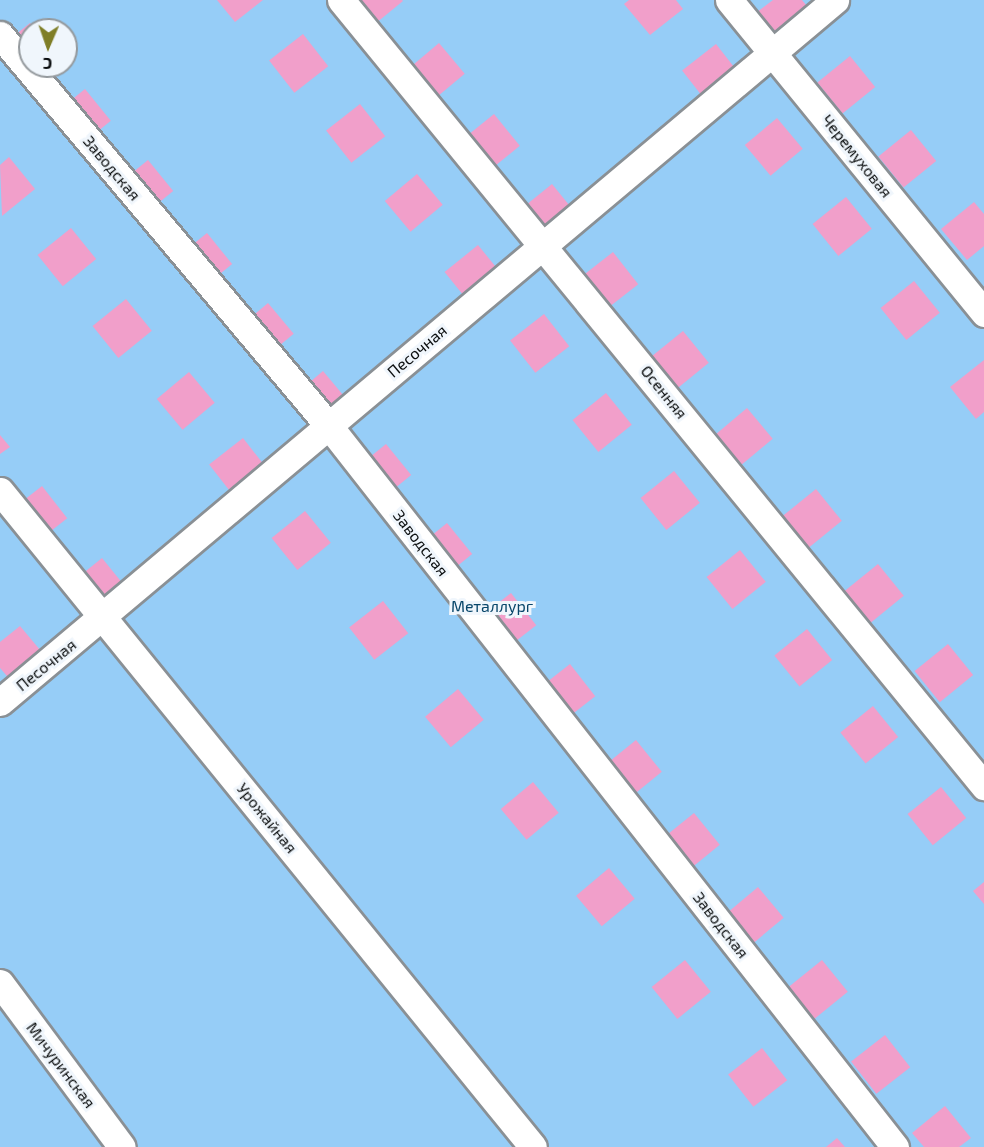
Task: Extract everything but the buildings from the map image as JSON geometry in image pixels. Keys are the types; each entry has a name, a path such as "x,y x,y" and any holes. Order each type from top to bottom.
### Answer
{"street":[{"name":"Осенняя","path":"341,0 543,244 984,786"},
{"name":"Черемуховая","path":"729,0 984,313"},
{"name":"Песочная","path":"0,702 105,617 543,244 835,0"},
{"name":"Заводская","path":"0,34 329,426 895,1147"},
{"name":"Урожайная","path":"0,490 533,1147"},
{"name":"Мичуринская","path":"0,983 122,1147"}],"green space":[{"name":"Металлург","path":"0,0 984,0 984,1147 0,1147"}]}
